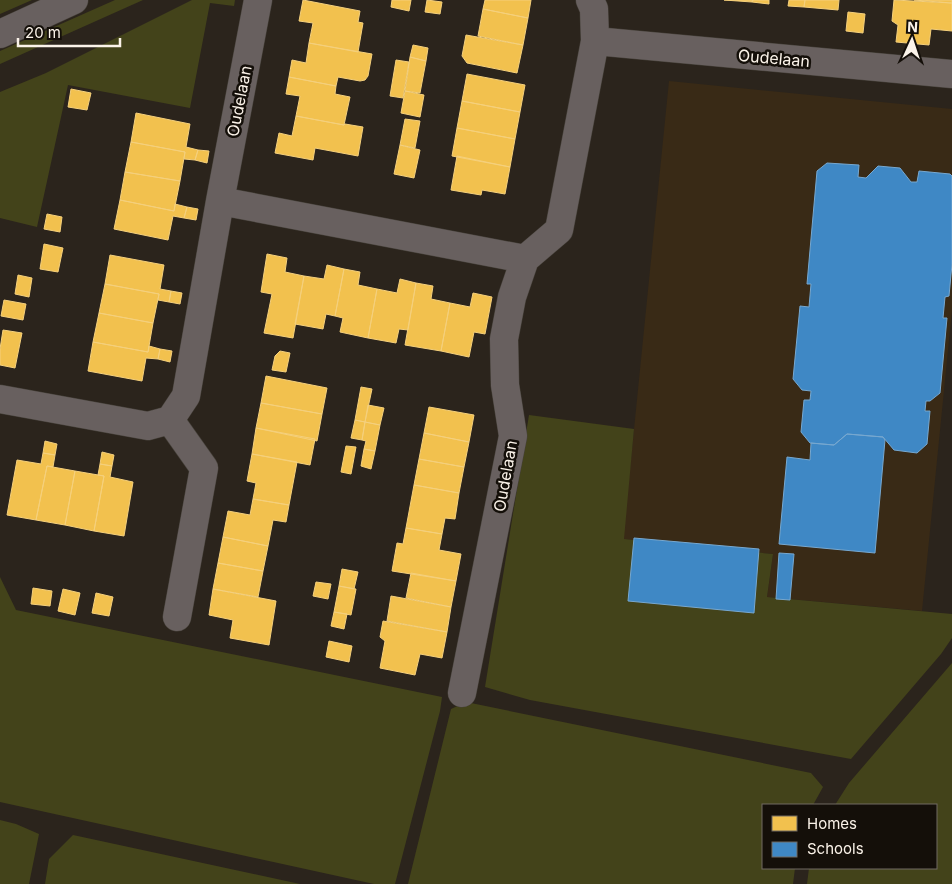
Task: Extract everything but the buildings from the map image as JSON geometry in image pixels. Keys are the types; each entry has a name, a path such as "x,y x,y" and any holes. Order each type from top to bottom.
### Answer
{"street":[{"path":"0,34 74,0"},
{"name":"Oudelaan","path":"170,420 186,396 258,0"},
{"path":"220,201 525,259 559,230 595,41 594,10 590,0"},
{"name":"Oudelaan","path":"595,41 952,74"},
{"name":"Oudelaan","path":"462,693 513,436 505,386 504,339 512,297 525,259"},
{"path":"0,400 148,426 170,420 204,468 177,616"}],"shaded area":[{"path":"0,0 32,0 0,14"},
{"path":"115,0 143,0 0,64 0,51"},
{"path":"192,0 235,0 234,6 210,3 190,108 68,85 37,227 0,218 0,92 46,73"},
{"path":"669,81 952,109 952,310 922,611 767,597 773,554 623,539"},
{"path":"529,415 634,429 624,539 773,554 767,597 952,614 952,638 941,654 851,759 530,700 485,687"},
{"path":"0,577 16,610 442,697 395,884 374,884 0,802"},
{"path":"952,663 952,884 807,884 809,869 937,869 937,804 836,804 849,783"},
{"path":"466,702 811,773 823,787 814,804 762,804 762,869 795,869 793,884 408,884 451,709"},
{"path":"0,820 16,824 39,834 29,884 0,884"},
{"path":"73,835 300,884 45,884 49,859"}]}
